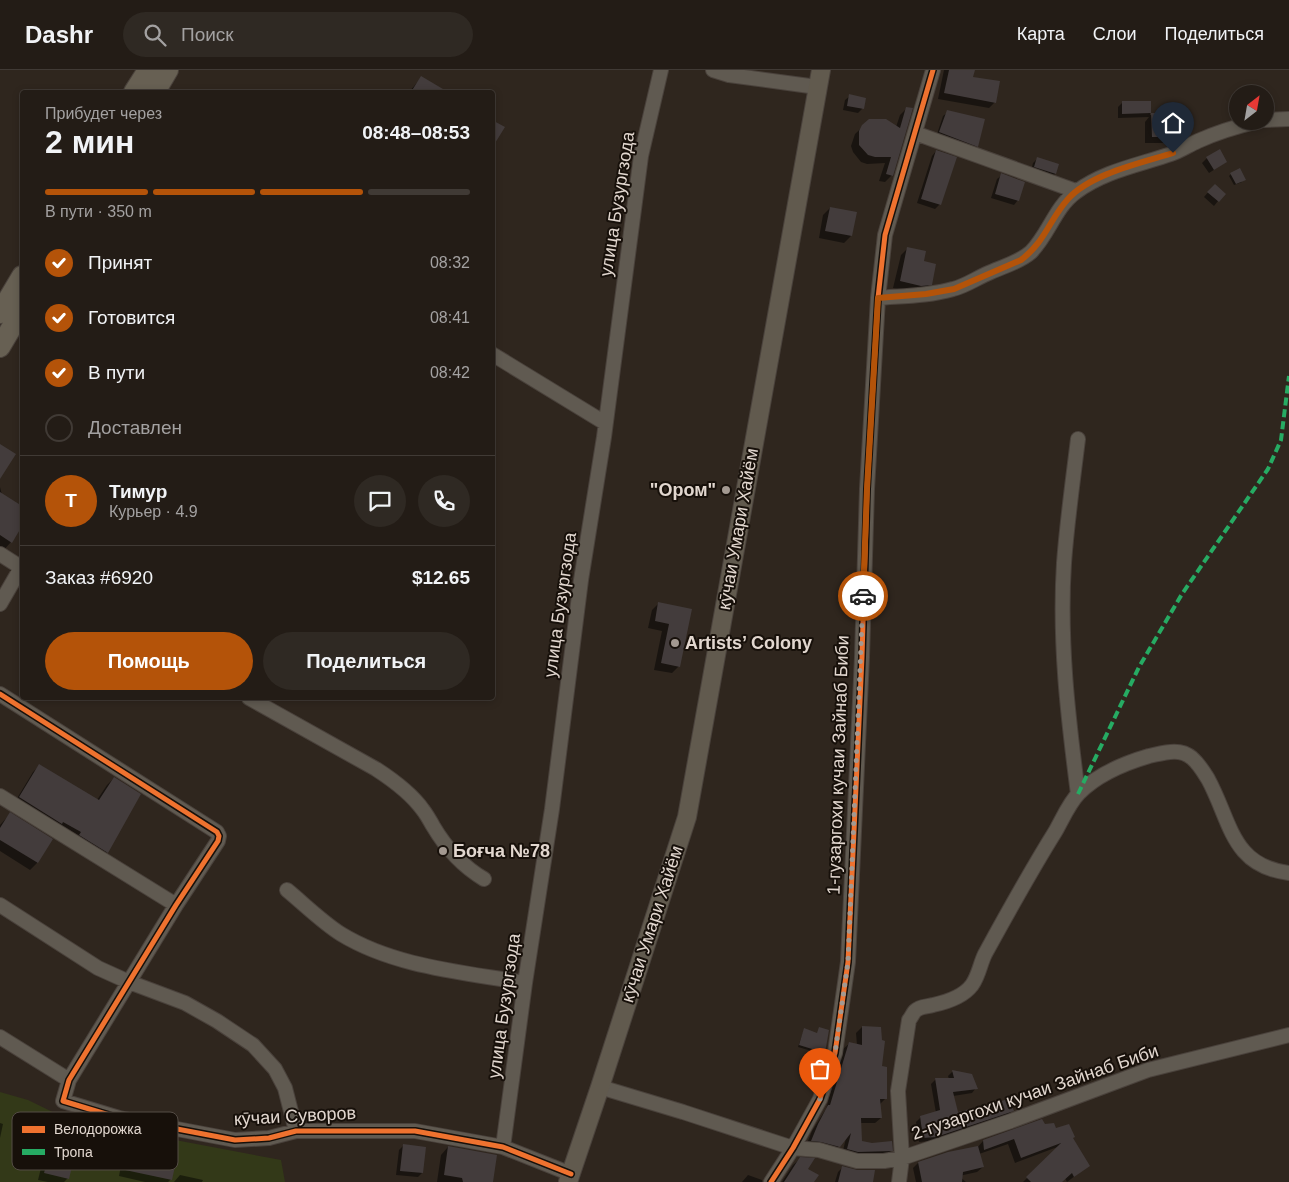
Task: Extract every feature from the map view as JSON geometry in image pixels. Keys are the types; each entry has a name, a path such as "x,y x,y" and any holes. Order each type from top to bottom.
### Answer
{"highway":[{"path":"137,90 156,77"},
{"path":"0,313 20,279"},
{"path":"0,347 20,313"}],"main road":[{"name":"кӯчаи Умари Хайём","path":"569,1178 687,817 821,70"}],"street":[{"name":"улица Бузургзода","path":"503,1147 552,809 581,580 606,423 641,156 661,70"},
{"path":"713,70 817,88"},
{"name":"1-гузаргохи кучаи Зайнаб Биби","path":"771,1182 793,1148 820,1099 835,1053 848,962 867,489 878,298 885,235 933,70"},
{"path":"1274,120 1289,119"},
{"path":"878,298 926,294 954,289 1021,260 1042,240 1055,216 1076,191 1099,178 1173,153 1229,129"},
{"path":"915,133 1076,191"},
{"path":"495,356 606,423"},
{"path":"1078,439 1064,564 1063,652 1067,714 1078,794"},
{"path":"0,554 20,566"},
{"path":"0,604 20,570"},
{"path":"0,694 217,832 219,836 218,841 176,905 69,1080 0,1037"},
{"path":"253,700 390,778 423,809 445,845 460,862 484,879"},
{"path":"900,1180 902,1158 898,1091 909,1020 915,1011 921,1007 932,1006 960,996 971,987 977,977 982,960 1025,881 1078,794 1094,781 1119,768 1166,752 1181,752 1190,756 1200,766 1212,787 1233,837 1243,851 1257,863 1273,871 1289,873"},
{"path":"0,796 176,905"},
{"path":"287,890 340,933 380,953 415,963 526,983"},
{"path":"0,905 98,968 185,1003 217,1021 253,1045 275,1069 285,1088 296,1131"},
{"name":"2-гузаргохи кучаи Зайнаб Биби","path":"600,1087 793,1148 818,1150 857,1162 884,1161 902,1158 1011,1121 1148,1070 1289,1035"},
{"name":"кӯчаи Суворов","path":"69,1080 63,1100 100,1112"},
{"name":"кӯчаи Суворов","path":"178,1129 234,1140 269,1138 296,1131 415,1131 503,1147 569,1178"}],"green space":[{"path":"0,1092 28,1100 53,1112 12,1112 12,1170 178,1170 178,1141 281,1160 285,1182 0,1182"}],"building":[{"path":"949,70 975,70 973,77 1000,81 996,103 944,93"},
{"path":"421,76 445,90 412,90"},
{"path":"849,94 866,98 864,109 847,106"},
{"path":"1122,101 1151,101 1151,113 1122,114"},
{"path":"906,107 913,108 893,176 886,174 891,157 868,155 859,145 859,131 862,125 869,119 886,119 900,128"},
{"path":"947,110 985,119 978,147 939,132"},
{"path":"1151,113 1191,113 1191,134 1187,137 1152,137"},
{"path":"495,122 505,127 495,143"},
{"path":"1220,149 1227,162 1214,170 1206,157"},
{"path":"936,150 957,157 941,205 921,199"},
{"path":"1037,157 1059,164 1056,174 1034,167"},
{"path":"1240,168 1246,180 1236,184 1230,173"},
{"path":"1001,173 1025,182 1019,201 995,194"},
{"path":"1215,184 1226,194 1219,202 1207,192"},
{"path":"830,207 857,212 852,236 825,231"},
{"path":"907,247 926,251 924,261 936,264 932,285 921,286 900,281"},
{"path":"0,444 16,454 0,479"},
{"path":"0,492 20,505 20,529 12,543 0,535"},
{"name":"Artists’ Colony","path":"658,602 692,609 680,667 661,663 669,624 655,621"},
{"path":"39,764 99,800 114,777 141,794 108,853 79,835 81,832 63,822 62,824 19,797"},
{"path":"10,812 53,839 38,863 0,840 0,828"},
{"path":"862,1026 881,1027 882,1040 885,1041 882,1066 887,1067 887,1099 880,1099 882,1118 861,1118 862,1141 872,1143 892,1141 893,1151 858,1152 847,1149 851,1133 840,1147 811,1141 828,1105 830,1105 849,1042 862,1045"},
{"path":"819,1027 829,1030 825,1053 799,1045 804,1028 817,1033"},
{"path":"952,1070 972,1074 978,1089 953,1092 958,1112 1009,1099 1014,1111 936,1137 923,1138 920,1116 940,1110 935,1078 954,1078"},
{"path":"1042,1119 1045,1124 1054,1123 1056,1128 1069,1124 1075,1137 1073,1138 1090,1166 1074,1177 1072,1173 1062,1182 1031,1182 1026,1177 1061,1143 1021,1158 1014,1139 984,1150 983,1140"},
{"path":"403,1144 426,1147 423,1173 400,1171"},
{"path":"448,1146 497,1155 493,1182 463,1182 462,1178 444,1175"},
{"path":"978,1146 984,1167 963,1172 962,1182 922,1182 918,1162 948,1152"},
{"path":"800,1157 815,1158 808,1169 819,1175 814,1182 784,1182"},
{"path":"842,1166 857,1170 875,1170 873,1182 838,1182"},
{"path":"45,1170 71,1170 69,1179 44,1173"},
{"path":"125,1170 174,1170 172,1180"}],"marked path":[{"path":"1078,794 1139,667 1182,594 1268,469 1281,440 1289,376"}],"cycle path":[{"path":"771,1182 793,1148 820,1099 835,1053 848,962 862,657 867,489 878,298 885,235 933,70"},
{"path":"0,694 217,832 219,836 218,841 176,905 69,1080 63,1101 99,1112"},
{"path":"178,1129 235,1140 269,1138 296,1131 415,1131 503,1147 571,1174"}],"way so far":[{"path":"820,1099 835,1053 848,962 863,596"}],"place":[{"name":"\"Oром\"","path":"726,490"},
{"name":"Artists’ Colony","path":"675,643"},
{"name":"Боғча №78","path":"443,851"}],"route":[{"path":"863,596 878,298 926,294 954,289 989,272 1021,260 1042,240 1055,216 1076,191 1099,178 1127,167 1173,153"}]}
